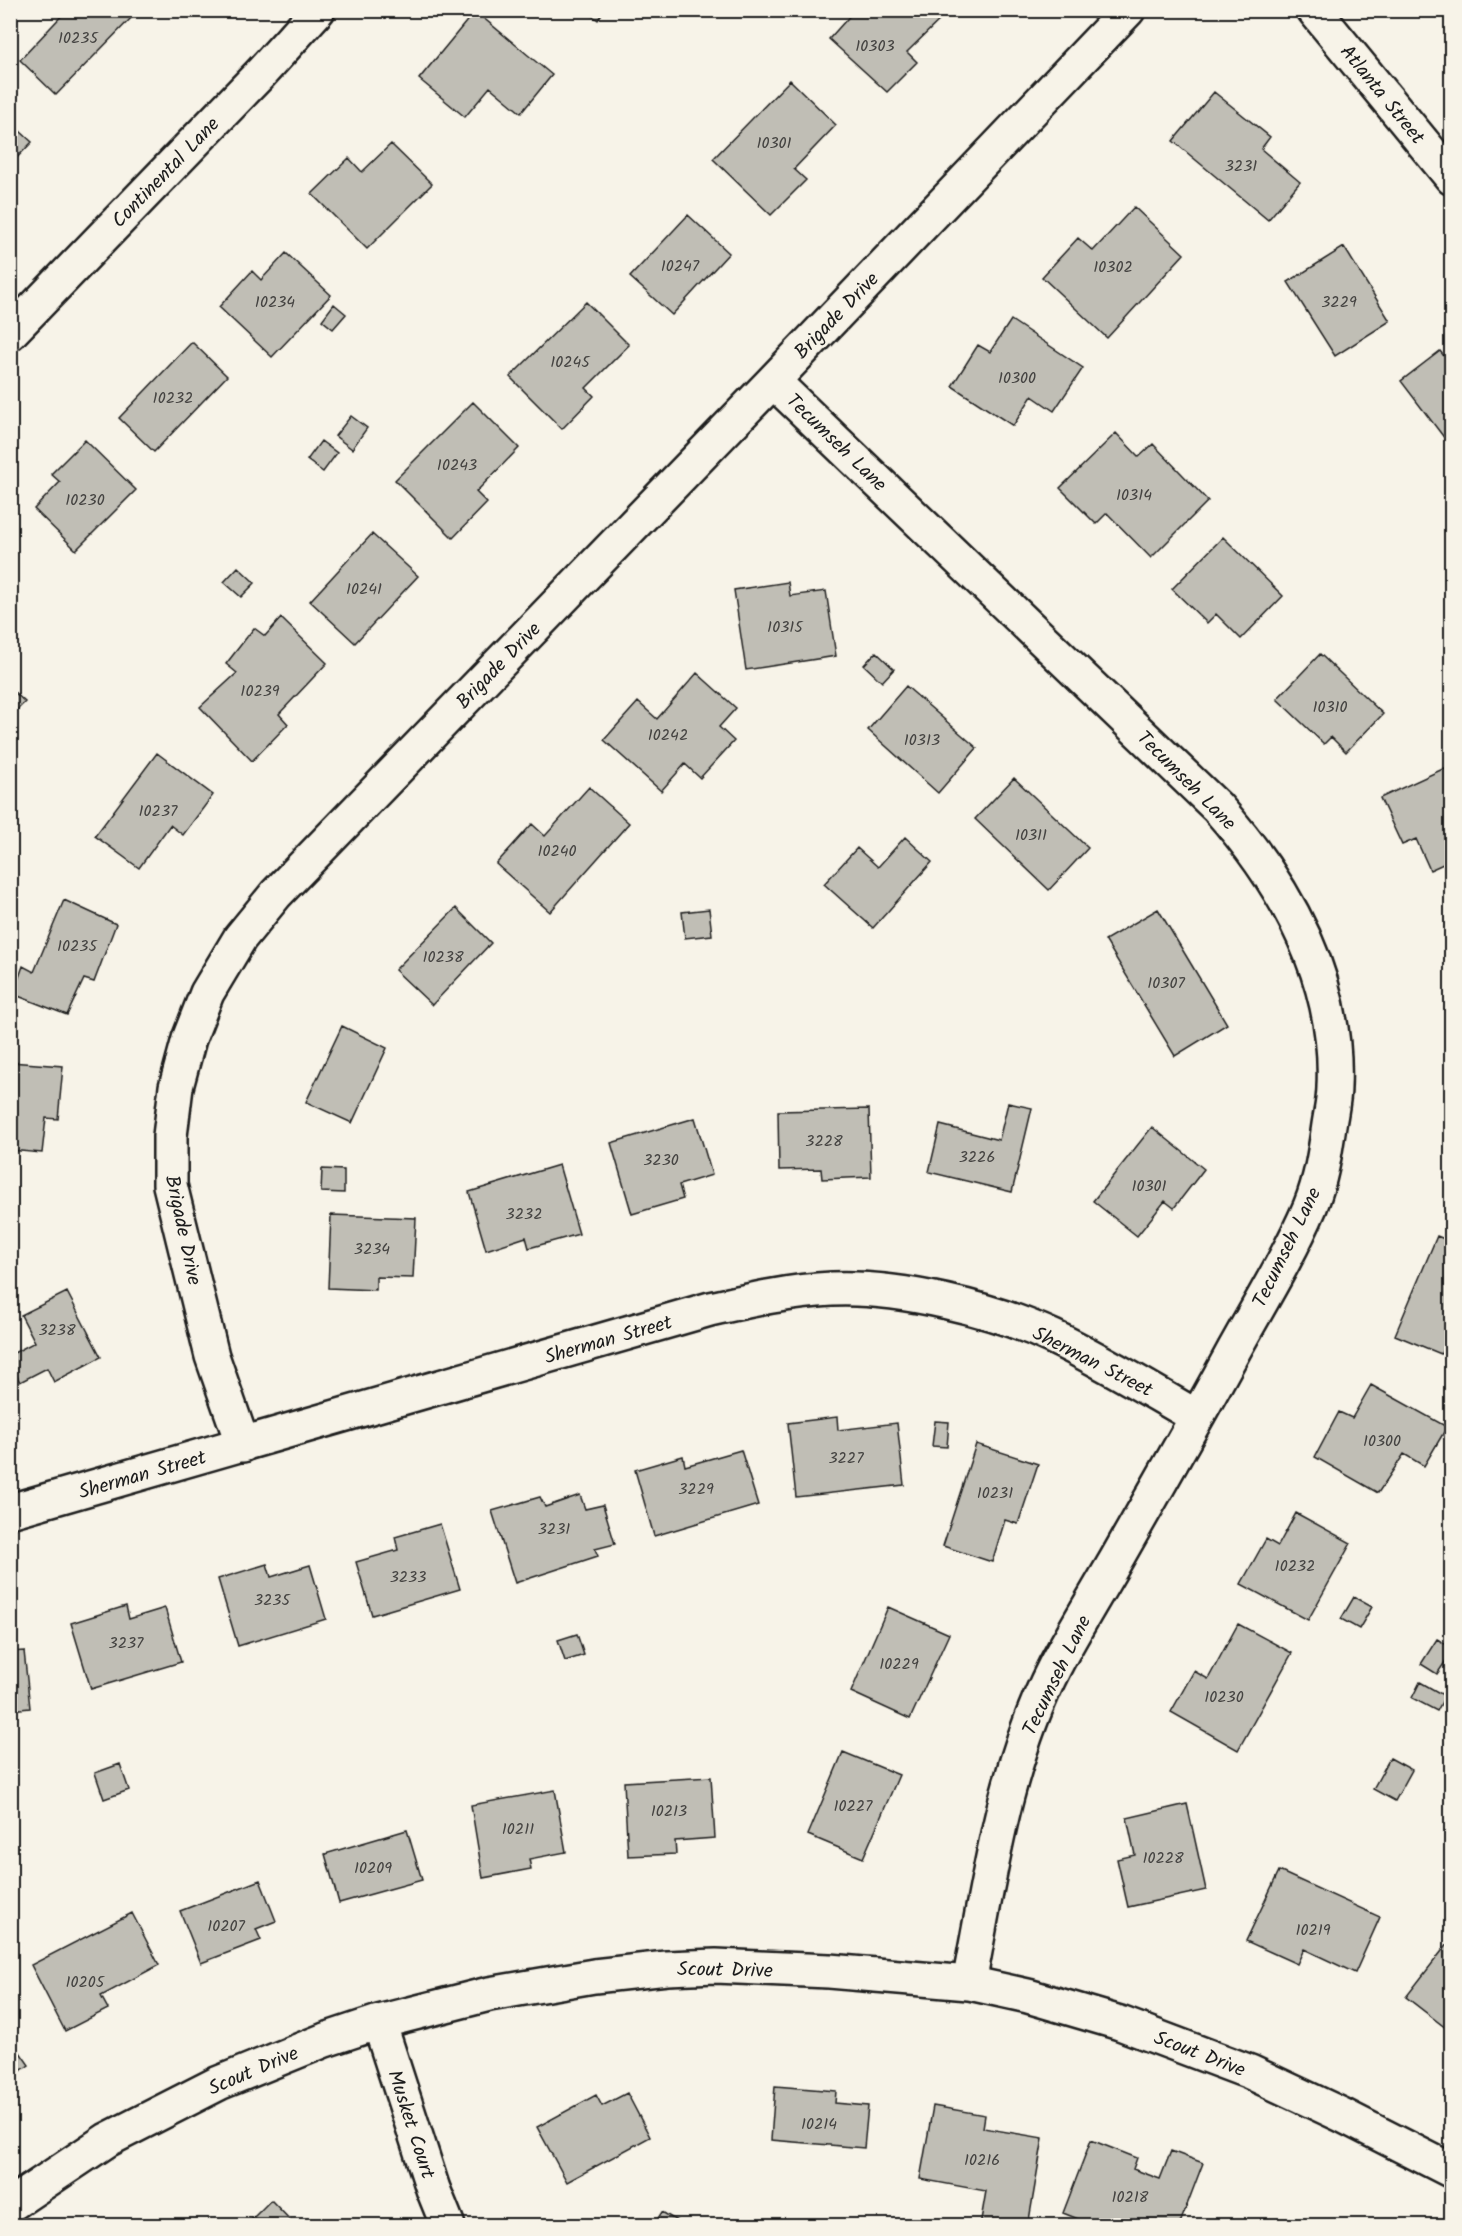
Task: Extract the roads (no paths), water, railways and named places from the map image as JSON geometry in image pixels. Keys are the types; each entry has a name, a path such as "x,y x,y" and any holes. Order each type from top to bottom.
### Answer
{"street":[{"name":"Continental Lane","path":"10,333 254,81 318,10"},
{"name":"Brigade Drive","path":"243,1445 212,1356 170,1185 170,1136 176,1087 189,1039 207,993 240,939 276,894 773,381 1128,10"},
{"name":"Atlanta Street","path":"1314,10 1452,178"},
{"name":"Tecumseh Lane","path":"773,381 1217,807 1249,842 1292,910 1309,948 1328,1010 1334,1060 1334,1088 1324,1164 1310,1206 1197,1417 1055,1667 1026,1731 1005,1798 969,1983"},
{"name":"Sherman Street","path":"10,1511 710,1309 772,1295 832,1289 875,1290 917,1295 993,1315 1052,1336 1197,1417"},
{"name":"Scout Drive","path":"10,2205 107,2140 219,2083 325,2040 380,2022 489,1994 594,1976 667,1968 716,1966 829,1971 969,1983 1028,1996 1120,2023 1250,2072 1342,2115 1452,2171"},
{"name":"Musket Court","path":"380,2022 433,2189 448,2226"}]}
